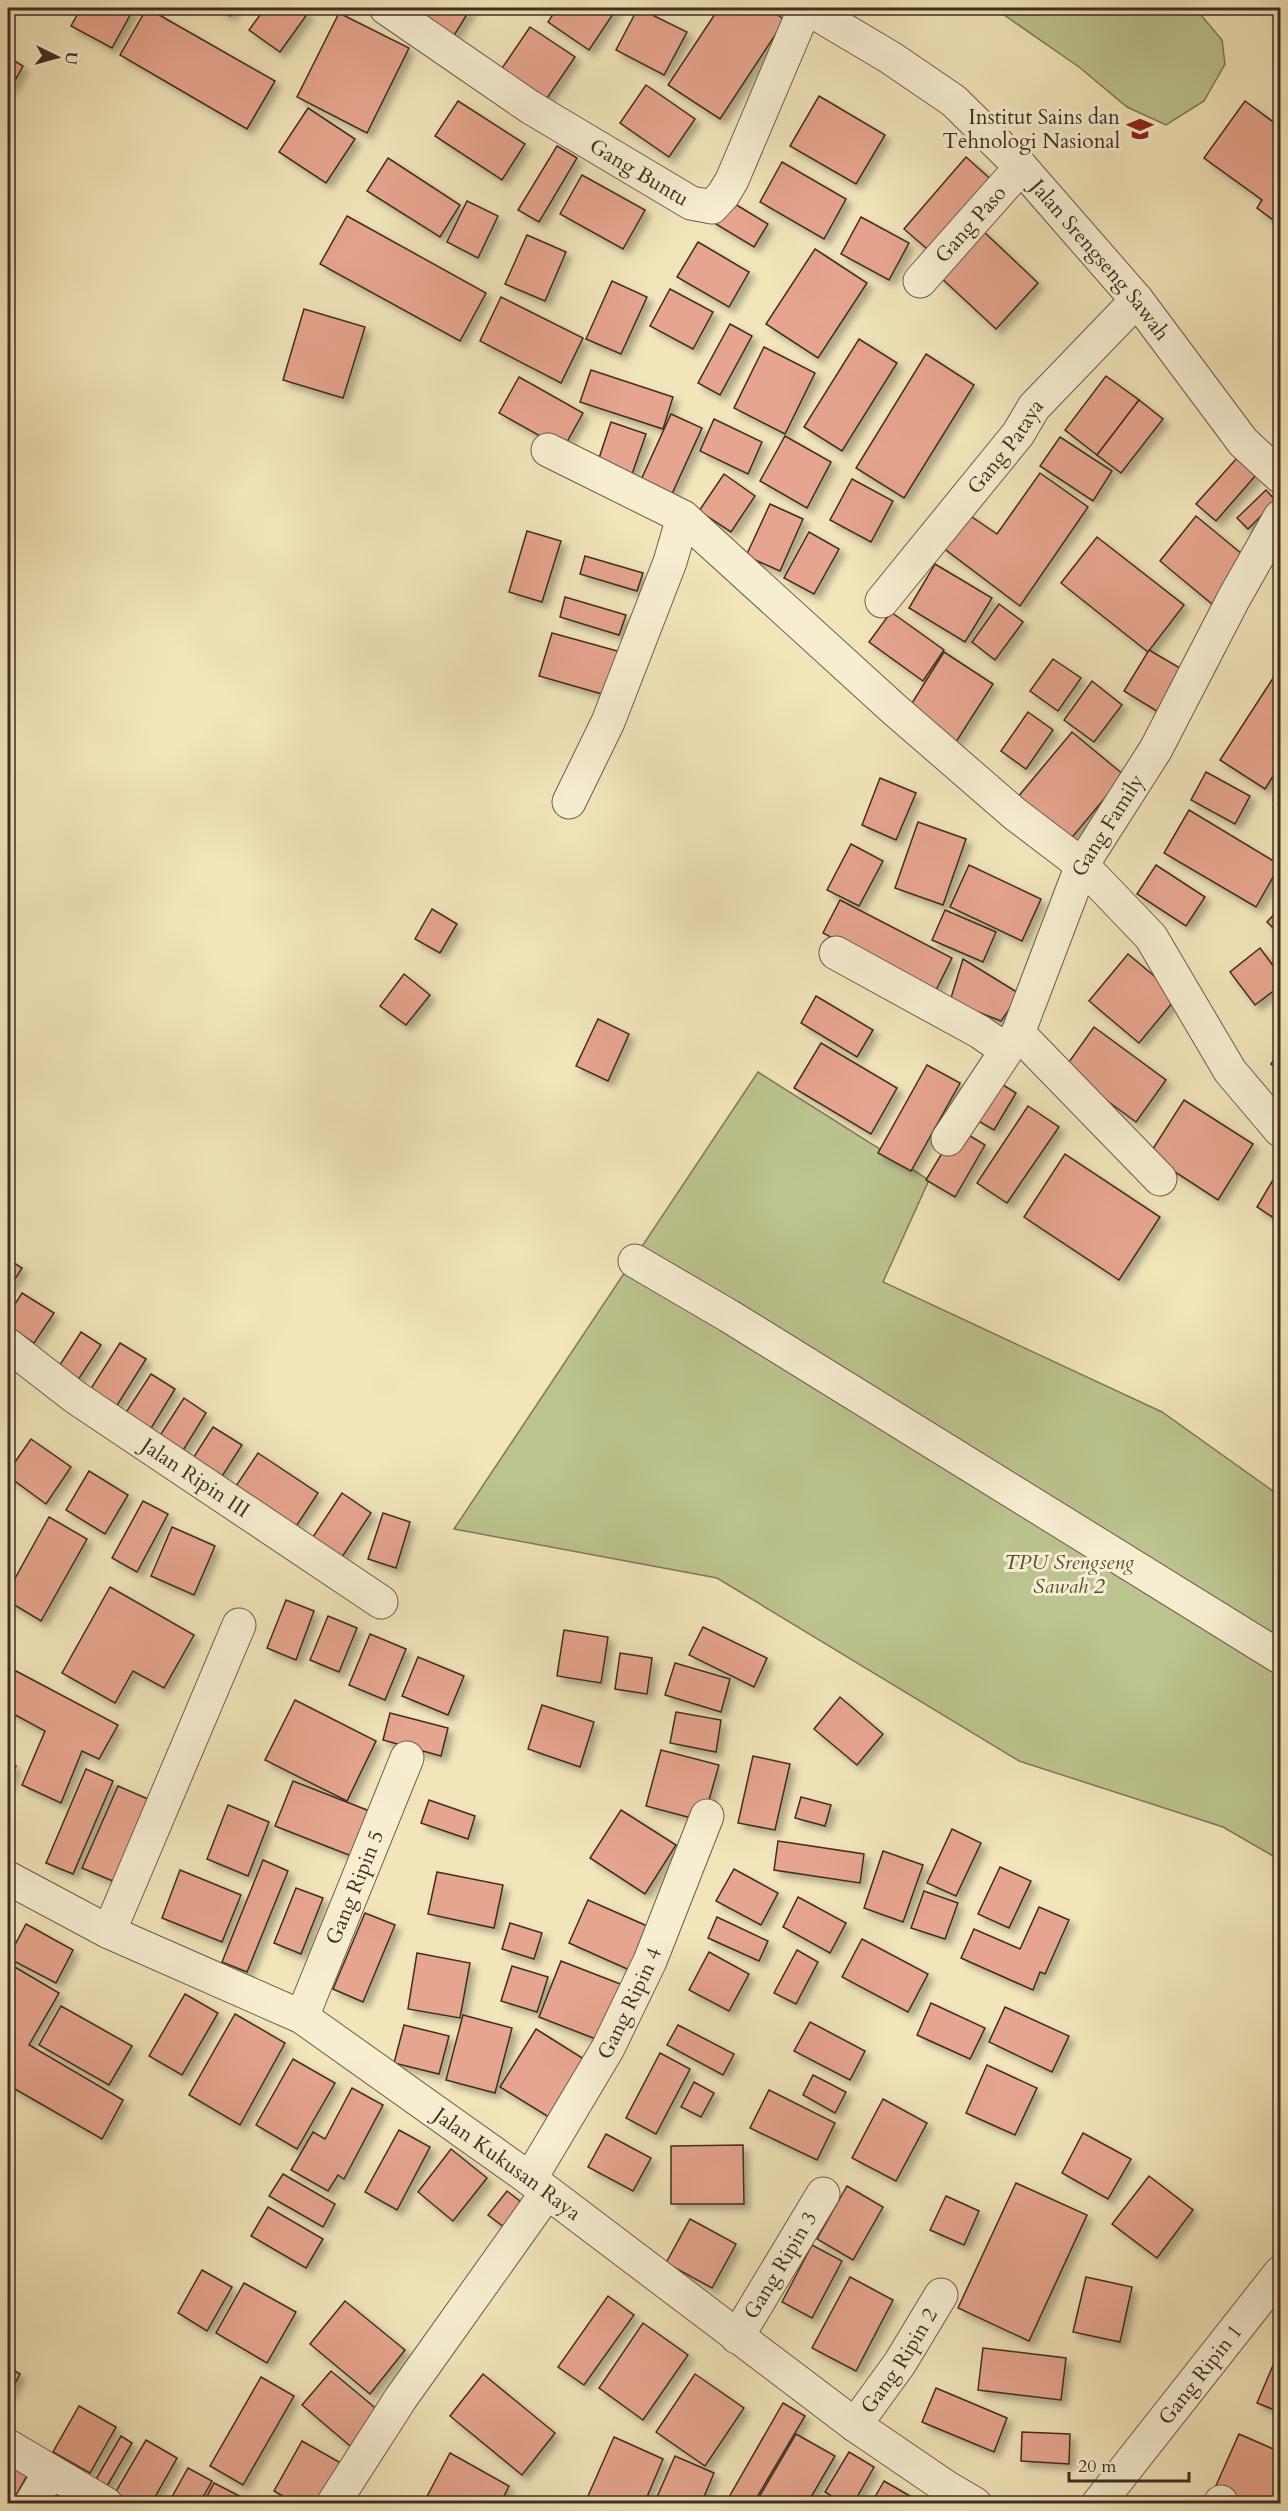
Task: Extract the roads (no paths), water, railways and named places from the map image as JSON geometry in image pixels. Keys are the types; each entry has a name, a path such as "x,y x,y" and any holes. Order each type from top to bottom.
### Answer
{"street":[{"name":"Gang Buntu","path":"386,8 530,107 691,203 712,207 732,180 806,8"},
{"name":"Jalan Srengseng Sawah","path":"806,8 891,58 954,101 1021,166 1137,300 1244,442 1281,476"},
{"name":"Gang Paso","path":"920,281 1021,166"},
{"name":"Gang Pataya","path":"882,601 1018,434 1034,407 1137,300"},
{"path":"548,450 683,517 1015,814 1082,865 1151,937 1230,1071 1281,1130"},
{"name":"Gang Family","path":"948,1139 1012,1041 1082,865 1156,749 1234,598 1281,516"},
{"path":"569,802 608,722 670,562 683,517"},
{"path":"836,953 980,1032 1012,1041 1160,1179"},
{"path":"635,1261 729,1316 1281,1657"},
{"name":"Jalan Ripin III","path":"9,1351 381,1602"},
{"path":"109,1932 239,1625"},
{"name":"Gang Ripin 5","path":"302,2017 407,1758"},
{"name":"Gang Ripin 4","path":"333,2504 538,2187 650,1961 707,1816"},
{"name":"Jalan Kukusan Raya","path":"8,1878 109,1932 302,2017 538,2187 855,2426 941,2495 975,2504"},
{"name":"Gang Ripin 3","path":"737,2337 823,2194"},
{"name":"Gang Ripin 1","path":"1098,2504 1281,2273"},
{"name":"Gang Ripin 2","path":"855,2426 900,2363 940,2295"},
{"path":"8,2446 106,2504"},
{"path":"31,2504 50,2472"}],"place":[{"name":"Institut Sains dan Tehnologi Nasional","path":"1140,129"}],"park label":[{"name":"TPU Srengseng Sawah 2","path":"1069,1574"}]}
